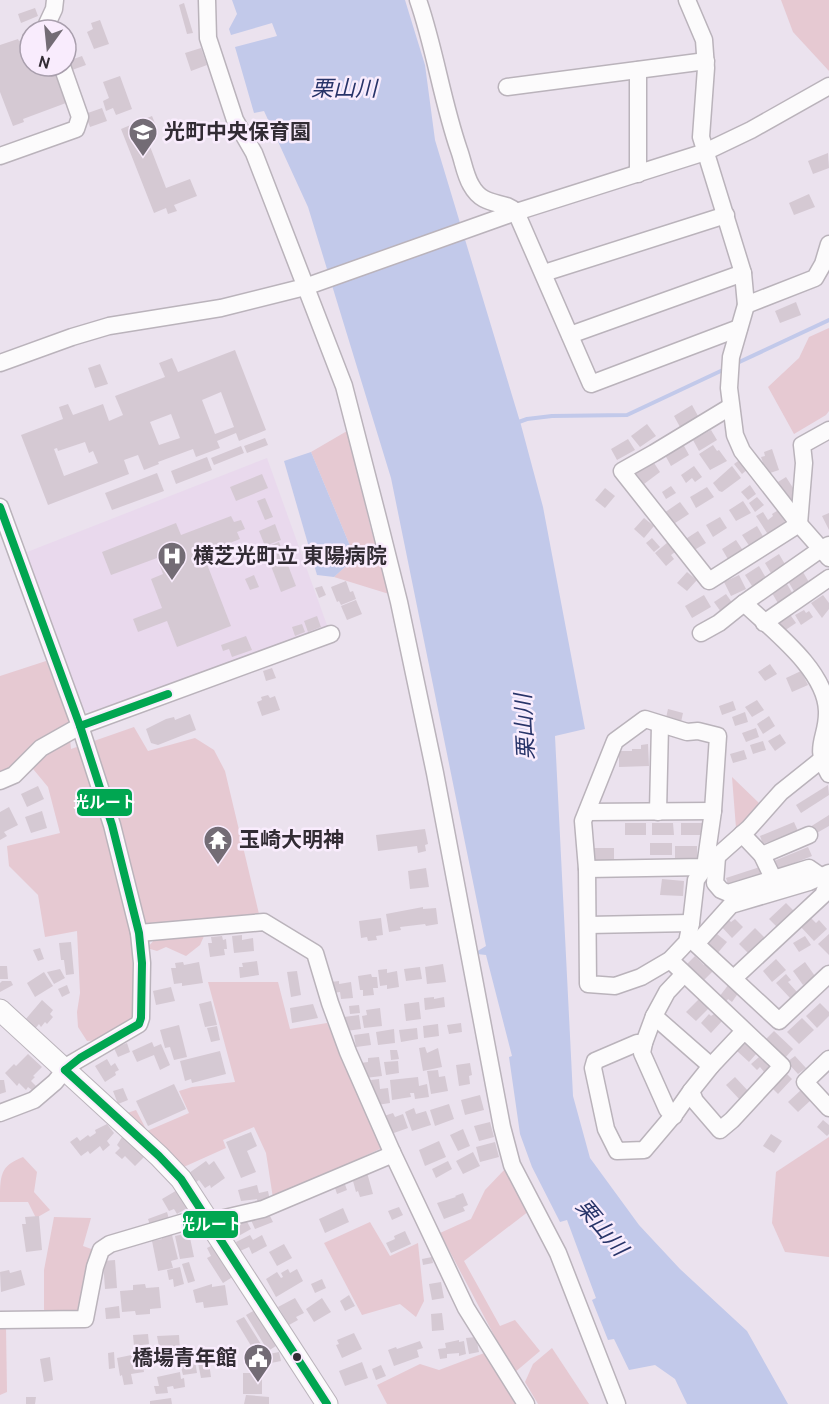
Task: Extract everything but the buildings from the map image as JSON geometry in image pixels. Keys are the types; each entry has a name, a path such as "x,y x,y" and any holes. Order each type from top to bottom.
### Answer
{"main road":[{"path":"0,1010 181,1179 327,1404"}],"street":[{"path":"50,18 55,0"},
{"path":"207,0 208,38 235,120 254,153 344,386 399,602 435,773 502,1127 512,1165 558,1253 616,1404"},
{"path":"418,0 426,23 449,120 471,186 488,202 511,207 516,212 591,384 739,328"},
{"path":"687,0 704,40 706,61 701,136 743,273 746,305 731,357 730,406 735,435 742,450 799,524 826,550 701,633"},
{"path":"507,87 706,61"},
{"path":"638,70 638,174"},
{"path":"0,156 76,129 80,117 66,78"},
{"path":"0,363 109,326 221,308 305,287 516,212 705,152 751,130 829,86"},
{"path":"544,273 726,215"},
{"path":"746,305 815,278 823,264 829,244"},
{"path":"570,335 743,273"},
{"path":"730,406 622,471 709,581 799,524"},
{"path":"799,524 804,462 802,445 829,430"},
{"path":"0,507 80,726 112,825 139,933 142,963 139,1024 81,1058 65,1070 40,1096 0,1113"},
{"path":"764,623 829,578"},
{"path":"724,915 708,880 711,862 718,736 698,731 687,732 645,719 615,741 583,821 587,869 588,984 615,986 641,977 670,960 687,942 696,880 711,862 742,834 781,792 825,767 821,748 828,713 825,692 808,665 744,603"},
{"path":"0,782 14,775 41,748 80,726 331,634"},
{"path":"658,812 660,724"},
{"path":"587,812 714,811"},
{"path":"742,834 762,855 773,878"},
{"path":"762,855 808,835"},
{"path":"587,869 711,862"},
{"path":"711,862 715,883 721,890 728,893 809,868 827,877"},
{"path":"827,877 731,905 696,944 779,1021 829,974"},
{"path":"734,978 823,895 827,877"},
{"path":"139,933 264,922 315,953 348,1052 392,1152 466,1308 526,1404"},
{"path":"588,925 691,923"},
{"path":"670,960 782,1066 720,1130 695,1101 691,1091"},
{"path":"674,1116 667,1109 642,1053 654,1016 668,992 684,974"},
{"path":"654,1016 711,1066"},
{"path":"644,1043 638,1043 595,1061 593,1068 606,1129 617,1151 644,1150 674,1116 711,1066 744,1031"},
{"path":"829,1059 805,1082 829,1108"},
{"path":"0,1320 85,1319 95,1267 101,1250 110,1244 198,1218 216,1220 263,1209 391,1155 392,1152"}],"shaded area":[{"path":"781,0 829,0 829,71 793,32"},
{"path":"829,328 829,411 794,434 768,387 799,358 809,337"},
{"path":"347,431 389,594 334,577 355,558 311,452"},
{"name":"横芝光町立 東陽病院","path":"267,458 328,628 147,693 89,712 82,711 22,554"},
{"path":"46,661 68,718 71,749 134,727 148,751 195,738 214,750 225,771 259,914 132,937 134,1024 103,1040 87,1041 78,1027 77,1012 80,993 77,931 45,937 38,895 9,866 7,846 60,833 48,787 24,758 11,770 0,773 0,676"},
{"path":"732,777 759,803 763,818 734,849 736,828"},
{"path":"204,936 200,945 186,956 166,947 157,951 147,948 157,937"},
{"path":"208,982 278,982 290,1029 327,1023 382,1148 273,1198 266,1153 254,1127 223,1140 226,1148 177,1170 121,1115 136,1110 147,1131 189,1113 179,1091 192,1087 235,1082"},
{"path":"829,1137 829,1257 785,1252 772,1223 776,1172"},
{"path":"23,1157 37,1172 34,1192 50,1210 36,1218 28,1202 0,1202 3,1173 15,1160"},
{"path":"505,1169 529,1211 464,1261 500,1326 515,1320 540,1351 514,1373 440,1233 471,1219 485,1190"},
{"path":"54,1217 91,1218 83,1246 94,1250 80,1315 44,1311 44,1270"},
{"path":"370,1222 390,1256 418,1243 424,1301 416,1317 400,1304 362,1315 324,1243"},
{"path":"0,1327 6,1328 7,1392 0,1395"},
{"path":"552,1348 589,1404 538,1404 525,1382 533,1364"},
{"path":"487,1352 518,1404 387,1404 377,1385 420,1364 439,1370"}],"water":[{"name":"栗山川","path":"232,0 405,0 425,65 435,140 521,425 543,507 585,729 555,736 573,1096 590,1158 639,1225 680,1269 747,1331 788,1404 687,1404 675,1379 655,1365 629,1370 614,1339 608,1340 592,1300 596,1298 567,1220 560,1222 532,1167 520,1134 509,1057 512,1056 486,955 476,952 486,946 391,478 308,207 264,111 254,113 235,47 277,36 272,23 231,35 229,29 237,14"},
{"path":"311,452 355,558 334,577 317,575 284,461"}],"waterway":[{"path":"735,364 829,320"},
{"path":"516,423 527,419 552,416 627,415 725,369"}],"transit line":[{"name":"光ルート","path":"0,507 80,726 112,825 139,933 142,963 139,1024 80,1058 65,1070"},
{"name":"光ルート","path":"80,726 168,694"},
{"name":"光ルート","path":"65,1070 181,1179 327,1404"}],"place":[{"name":"光町中央保育園","path":"143,158"},
{"name":"横芝光町立 東陽病院","path":"172,582"},
{"name":"玉崎大明神","path":"218,866"},
{"name":"橋場青年館","path":"258,1384"}]}
